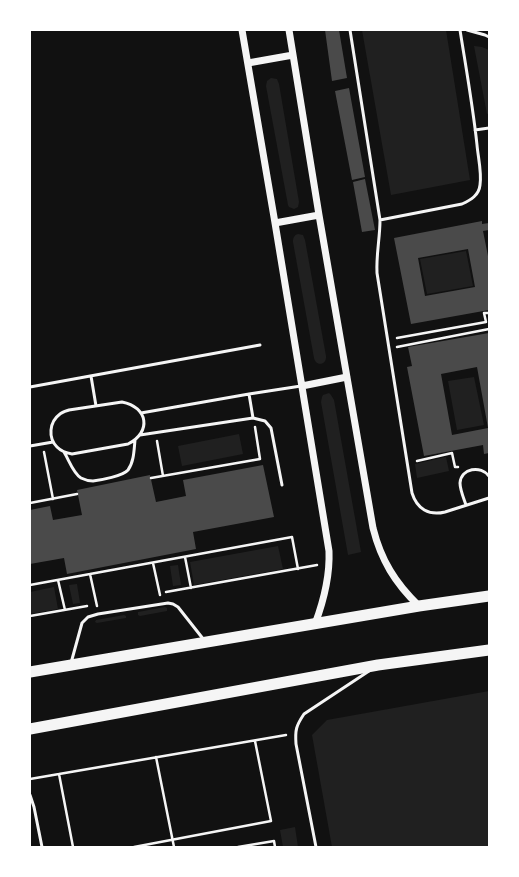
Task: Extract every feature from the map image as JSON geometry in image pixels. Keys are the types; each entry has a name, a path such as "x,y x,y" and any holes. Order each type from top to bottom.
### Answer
{"highway":[{"path":"30,672 419,606 489,596"},
{"path":"30,729 378,665 489,650"}],"street":[{"path":"242,30 276,223 327,538 329,563 325,593 315,624"},
{"path":"289,30 373,528 387,565 393,576 419,606"},
{"path":"248,63 293,55"},
{"path":"276,223 319,215"},
{"path":"302,386 347,377"}],"lane":[{"path":"350,30 380,220 376,260 377,273 412,493 421,509 427,512 439,514 489,498"},
{"path":"380,220 462,204 470,200 476,194 480,186 481,178 475,130 460,30"},
{"path":"467,30 489,37"},
{"path":"475,130 489,128"},
{"path":"30,387 260,345"},
{"path":"91,376 96,406"},
{"path":"141,413 302,386"},
{"path":"250,394 253,418"},
{"path":"122,402 130,403 141,413 144,421 143,428 140,435 128,444 72,454 64,452 53,442 51,426 61,413 69,410 122,402"},
{"path":"140,435 253,418 265,421 271,428 282,485"},
{"path":"64,452 77,474 82,478 93,481 125,473 131,465 135,440"},
{"path":"30,446 53,442"},
{"path":"466,505 460,484 464,474 473,469 478,469 489,476"},
{"path":"70,665 84,619 98,614 168,603 173,604 178,608 206,643"},
{"path":"316,847 299,760 296,734 298,723 304,714 378,665"},
{"path":"30,796 34,807 42,847"}],"path":[{"path":"387,340 486,322 484,313 489,312"},
{"path":"388,348 489,329"},
{"path":"151,478 260,459 253,418"},
{"path":"156,432 163,476"},
{"path":"42,444 53,499"},
{"path":"407,463 452,453 455,467 462,466"},
{"path":"30,503 78,494"},
{"path":"30,586 292,537 298,569"},
{"path":"185,557 191,588"},
{"path":"153,563 162,604"},
{"path":"152,594 329,563"},
{"path":"90,574 98,614"},
{"path":"58,580 65,610"},
{"path":"30,616 103,603"},
{"path":"30,779 296,734"},
{"path":"134,847 271,822 255,741"},
{"path":"156,757 174,847"},
{"path":"59,774 73,847"},
{"path":"238,847 274,841 275,847"}],"shaded area":[{"path":"362,30 446,30 470,180 391,195"},
{"path":"474,46 489,50 489,113 487,114"},
{"path":"271,78 277,79 279,84 299,202 298,207 294,209 288,205 266,86 267,81"},
{"path":"298,234 303,235 305,240 326,356 325,361 321,364 317,363 314,358 293,242 294,237"},
{"path":"466,251 473,286 427,294 420,259"},
{"path":"474,377 484,425 457,430 448,381"},
{"path":"329,393 334,400 361,552 348,555 321,402 323,395"},
{"path":"239,434 243,454 182,466 178,446"},
{"path":"446,457 449,471 417,478 415,464"},
{"path":"278,546 283,569 194,585 190,562"},
{"path":"178,565 181,585 173,586 170,566"},
{"path":"77,584 80,603 73,604 69,585"},
{"path":"54,587 58,609 30,614 30,592"},
{"path":"165,607 167,608 167,611 140,616 138,615 138,612"},
{"path":"124,615 126,618 97,623 95,622 96,620"},
{"path":"489,691 489,847 332,847 312,735 327,720"},
{"path":"295,827 298,847 283,847 280,830"}],"building":[{"path":"325,30 339,30 347,78 332,81"},
{"path":"349,88 365,177 352,180 335,91"},
{"path":"365,179 375,230 362,232 353,182"},
{"path":"482,221 482,224 489,223 489,230 483,231 489,261 489,310 411,324 394,238","holes":["468,249 475,287 425,296 418,258"]},
{"path":"489,333 489,453 484,454 483,445 424,456 407,367 412,366 408,347","holes":["477,367 488,428 452,435 441,374"]},
{"path":"263,465 274,517 193,532 196,549 67,574 64,558 30,564 30,510 50,506 53,520 82,515 77,490 150,475 156,502 186,496 183,480"}]}
